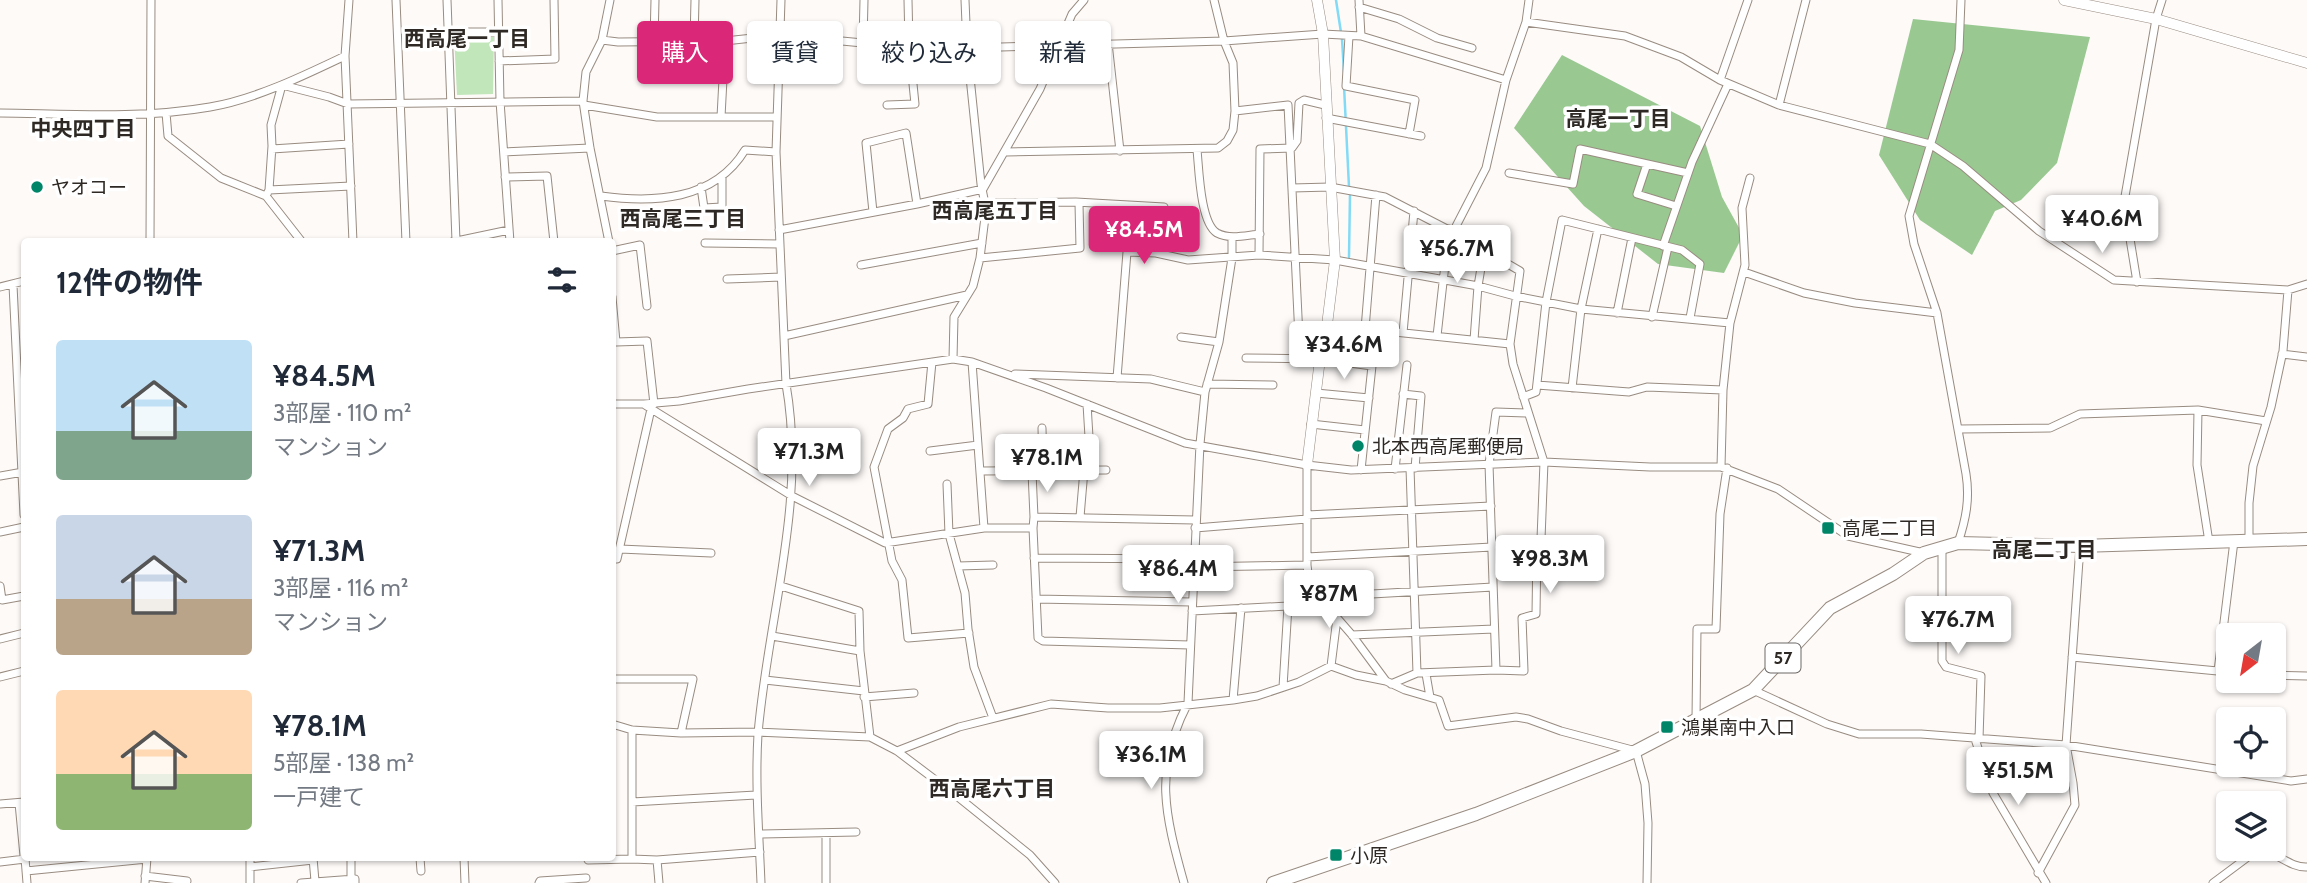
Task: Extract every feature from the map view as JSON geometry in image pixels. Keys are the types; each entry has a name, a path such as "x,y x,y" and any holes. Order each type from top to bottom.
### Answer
{"main road":[{"name":"57","path":"1273,883 1292,880 1476,814 1636,751 1753,690 1830,608 1893,574 1924,553 1958,543 2080,546 2307,539"}],"street":[{"path":"150,238 151,0"},
{"path":"349,0 345,56 353,238"},
{"path":"396,0 406,238"},
{"path":"447,0 454,238"},
{"path":"498,0 500,101 510,238"},
{"path":"499,61 555,59 554,0"},
{"path":"608,238 583,103 586,72 602,40 610,0"},
{"path":"653,21 654,0"},
{"path":"694,21 695,0"},
{"path":"780,21 781,0"},
{"path":"863,0 863,21"},
{"path":"908,0 908,21"},
{"path":"965,0 966,21"},
{"path":"1069,21 1084,0"},
{"path":"1006,152 1218,148 1227,141 1233,130 1235,111 1233,63 1224,41 1214,0"},
{"path":"1317,0 1323,34 1335,260 1307,465 1309,582 1389,683"},
{"path":"1437,337 1451,230 1486,168 1506,80 1526,22 1529,0"},
{"path":"1720,80 1748,0"},
{"path":"1779,106 1806,0"},
{"path":"1958,543 1967,518 1969,494 1937,313 1914,244 1909,216 1959,50 1961,0"},
{"path":"2137,282 2124,202 2156,19 2162,0"},
{"path":"2069,1 2156,19 2307,62"},
{"path":"1361,36 1359,3 1437,38 1472,48"},
{"path":"1526,22 1625,36 1681,57 1720,80 1779,106 1930,144 1963,166 2039,230 2114,280 2288,290 2307,284"},
{"path":"448,32 499,32"},
{"path":"1111,43 1224,41 1323,34 1361,36 1506,80"},
{"path":"1349,36 1346,86 1415,100 1409,134"},
{"path":"602,40 637,41"},
{"path":"0,113 150,114 213,107 282,85 345,56"},
{"path":"1111,70 1120,150"},
{"path":"721,117 723,84"},
{"path":"761,883 756,795 758,733 781,586 792,496 793,452 791,409 786,384 779,230 776,152 778,84"},
{"path":"887,105 915,104 913,84"},
{"path":"953,359 954,317 973,286 980,258 986,209 971,84"},
{"path":"779,230 983,189 1042,84"},
{"path":"1652,317 1665,246 1676,206 1728,84"},
{"path":"282,85 348,104 450,101 583,103 657,117 776,117"},
{"path":"282,85 271,125 272,149 267,193 299,238"},
{"path":"1259,255 1260,149 1290,148 1296,145 1299,103 1304,100 1325,105"},
{"path":"1235,111 1288,105 1300,359"},
{"path":"166,113 168,136 221,178 267,193 351,186"},
{"path":"1326,118 1422,136"},
{"path":"873,212 866,142 906,133 917,204"},
{"path":"272,149 349,144"},
{"path":"504,152 590,148"},
{"path":"1509,173 1573,184 1580,149 1688,173"},
{"path":"601,196 636,201 686,194 729,171 745,150 776,152"},
{"path":"1198,150 1204,210 1212,228 1232,237 1260,234"},
{"path":"1647,164 1637,194 1676,206"},
{"path":"505,177 547,176 554,238"},
{"path":"701,187 704,208 722,207 722,176"},
{"path":"1696,720 1697,629 1716,629 1724,468 1723,390 1730,323 1745,265 1742,208 1750,178"},
{"path":"1292,188 1330,187 1385,197 1451,230 1520,271 1510,344 1513,364 1544,462 1541,539 1537,547 1536,614 1522,618 1524,671 1421,674 1389,683"},
{"path":"1365,329 1376,195"},
{"path":"985,203 1079,203 1164,207 1156,253"},
{"path":"980,258 1080,248 1079,203"},
{"path":"1403,333 1414,211"},
{"path":"1523,397 1536,392 1546,302 1562,220 1682,250 1700,264 1689,318"},
{"path":"1572,388 1581,309 1598,229"},
{"path":"469,238 509,230"},
{"path":"1184,883 1164,795 1169,747 1188,703 1200,444 1206,388 1219,342 1232,258 1232,237"},
{"path":"1618,313 1632,238"},
{"path":"705,243 780,244"},
{"path":"861,265 982,243"},
{"path":"616,250 640,245 647,306"},
{"path":"1474,340 1484,250"},
{"path":"1117,378 1127,252 1156,253 1188,260 1259,255 1335,260 1478,286 1581,309 1730,323"},
{"path":"1744,272 1804,293 1855,303 1937,313"},
{"path":"727,279 781,277"},
{"path":"0,287 21,282"},
{"path":"13,285 20,334 21,369"},
{"path":"2249,541 2253,466 2272,407 2282,354 2288,290"},
{"path":"784,336 967,295"},
{"path":"1327,325 1510,344"},
{"path":"1181,337 1219,342"},
{"path":"616,342 647,341 650,406 616,559"},
{"path":"2282,354 2307,357"},
{"path":"1246,358 1320,359 1372,366 1361,470"},
{"path":"616,404 650,406 953,359 972,362 1004,373 1185,443 1307,465 1361,470 1544,462 1724,468 1778,489 1848,536 1924,553"},
{"path":"932,362 928,404 908,409 903,418 888,429 874,467 892,561 902,580 908,638 968,633"},
{"path":"972,362 984,528"},
{"path":"1395,469 1407,365"},
{"path":"1004,373 1151,379 1206,388 1272,385"},
{"path":"1537,385 1629,392 1647,387 1723,390"},
{"path":"1316,393 1369,398"},
{"path":"1403,394 1421,396 1412,468 1414,552 1421,674 1430,697"},
{"path":"1087,404 1089,438"},
{"path":"650,406 792,496 885,543 984,528 1033,528"},
{"path":"1959,429 2050,428 2080,414 2199,410 2266,421"},
{"path":"2199,410 2197,465 2209,542"},
{"path":"1496,670 1489,464 1496,412 1528,413"},
{"path":"1311,424 1365,430"},
{"path":"1042,428 1043,470"},
{"path":"793,452 845,440"},
{"path":"930,451 978,445"},
{"path":"1080,517 1084,470"},
{"path":"980,471 1107,470"},
{"path":"0,476 21,472"},
{"path":"1032,472 1037,634 1043,640 1190,645"},
{"path":"947,484 949,534 965,593 974,667 993,719"},
{"path":"1034,517 1195,524 1491,506"},
{"path":"0,532 21,528"},
{"path":"2224,623 2234,541"},
{"path":"2038,873 2075,805 2066,746 2080,546"},
{"path":"1034,558 1195,563 1307,561 1492,547"},
{"path":"1942,548 1942,661 1946,667 1981,677 1977,739 1993,793 2046,883"},
{"path":"620,549 711,553"},
{"path":"958,566 993,565"},
{"path":"0,586 2,600 21,597"},
{"path":"781,586 859,611 860,651 870,737"},
{"path":"1035,599 1241,608 1493,587"},
{"path":"1283,687 1289,606"},
{"path":"1233,700 1241,608"},
{"path":"1331,666 1337,618"},
{"path":"1352,635 1494,629"},
{"path":"0,639 21,634"},
{"path":"772,636 860,651"},
{"path":"2072,657 2216,671"},
{"path":"897,751 959,727 1051,704 1160,708 1233,700 1257,696 1299,682 1331,666 1439,700 1448,726 1516,717 1636,751 1645,784 1648,823 1647,883"},
{"path":"0,677 21,672"},
{"path":"2286,675 2307,677"},
{"path":"616,679 693,679 681,733"},
{"path":"765,680 864,694 914,693"},
{"path":"1753,690 1827,724 1858,734 1921,734 2066,746 2291,781 2307,779"},
{"path":"616,725 632,730 681,733 853,734 870,737 897,751 1030,855 1055,883"},
{"path":"632,730 632,859"},
{"path":"632,802 756,795"},
{"path":"0,804 21,803"},
{"path":"759,834 856,832"},
{"path":"826,883 827,833"},
{"path":"2213,883 2256,851 2264,849 2289,863 2307,867"},
{"path":"616,859 657,860 760,852"},
{"path":"0,862 21,858"},
{"path":"657,860 659,883"},
{"path":"25,861 27,883"},
{"path":"26,871 119,861"},
{"path":"147,861 145,880 187,881"},
{"path":"250,861 250,883"},
{"path":"250,867 297,861"},
{"path":"313,861 308,882 353,881 351,861"},
{"path":"420,861 421,871"},
{"path":"464,861 464,883"},
{"path":"539,883 586,881 588,861"}],"green space":[{"path":"1913,19 2090,37 2057,163 2021,200 1995,211 1972,255 1920,220 1879,155"},
{"path":"454,35 494,37 493,94 457,95"},
{"path":"1562,55 1700,126 1722,197 1743,235 1724,273 1658,264 1584,206 1514,128"}],"waterway":[{"path":"1336,0 1344,72"},
{"path":"1344,86 1349,187"},
{"path":"1349,257 1350,194"}],"place":[{"name":"ヤオコー","path":"37,187"},
{"name":"北本西高尾郵便局","path":"1358,446"},
{"name":"高尾二丁目","path":"1828,528"},
{"name":"鴻巣南中入口","path":"1667,727"},
{"name":"小原","path":"1336,855"}],"district":[{"name":"西高尾一丁目","path":"467,39"},
{"name":"高尾一丁目","path":"1618,119"},
{"name":"中央四丁目","path":"83,129"},
{"name":"西高尾五丁目","path":"995,211"},
{"name":"西高尾三丁目","path":"683,219"},
{"name":"高尾二丁目","path":"2044,550"},
{"name":"西高尾六丁目","path":"992,789"}]}
